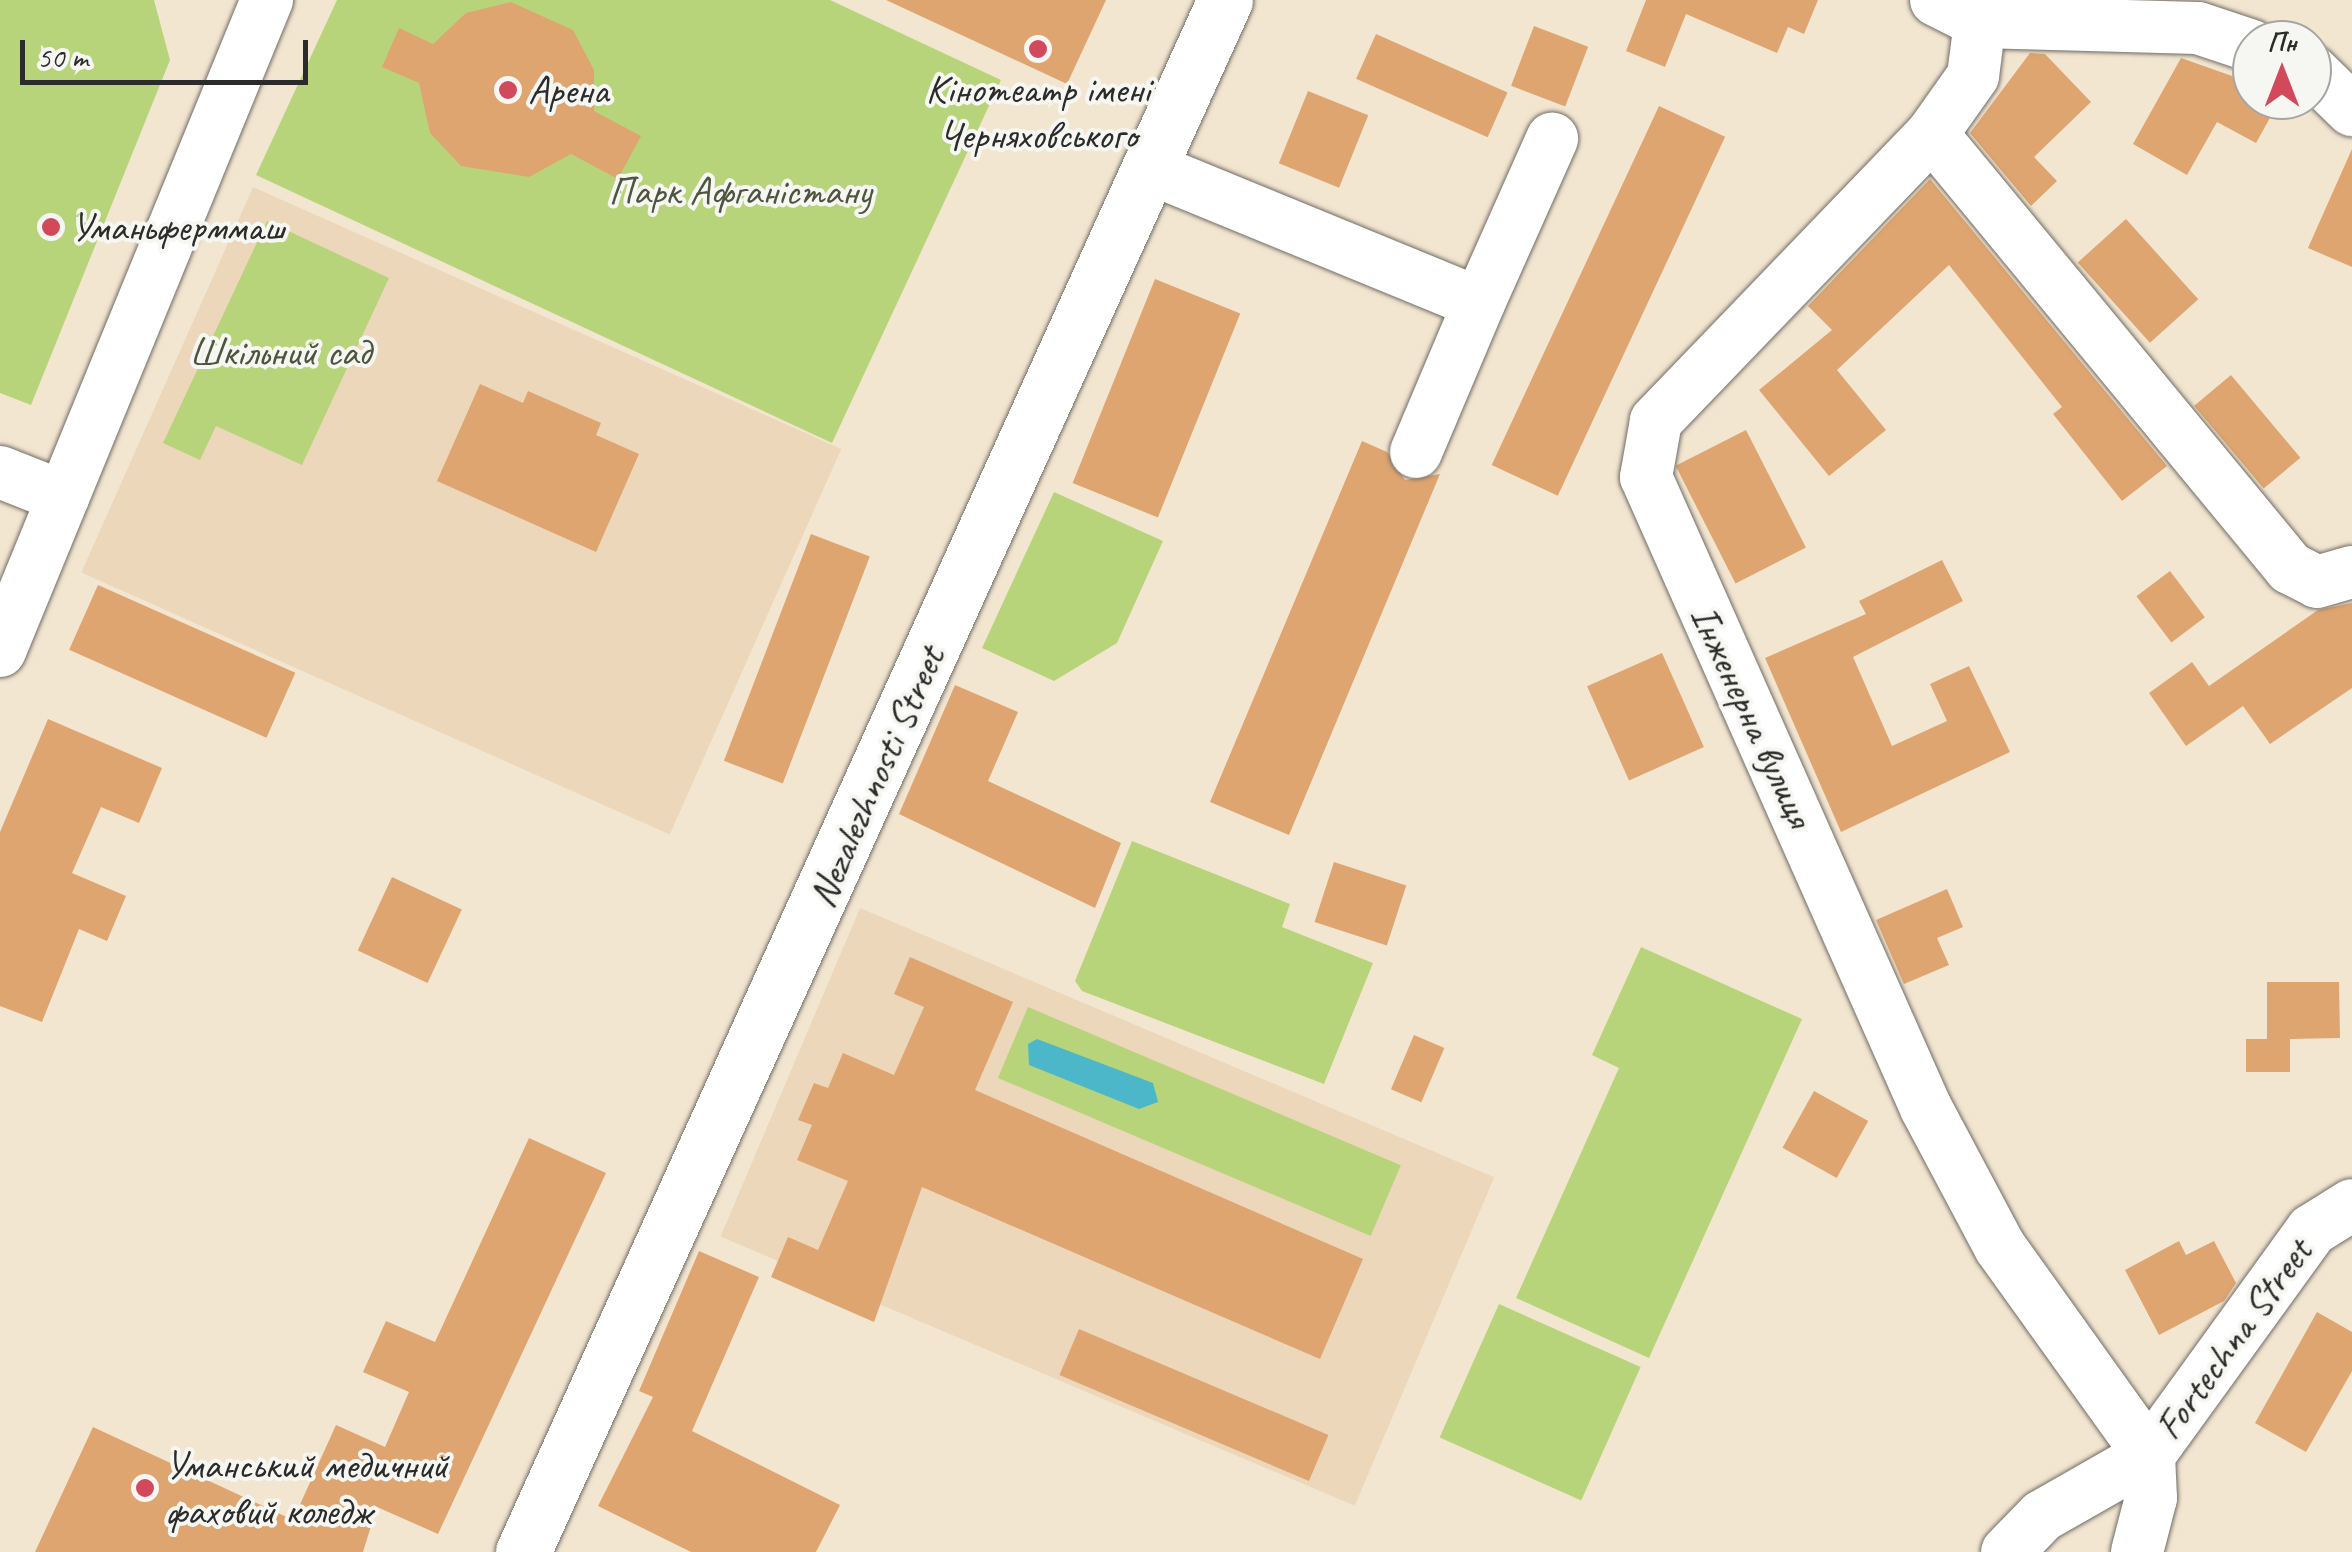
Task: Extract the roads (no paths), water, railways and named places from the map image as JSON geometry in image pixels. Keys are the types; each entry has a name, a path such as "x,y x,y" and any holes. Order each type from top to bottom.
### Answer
{"main road":[{"name":"Nezalezhnosti Street","path":"523,1552 1226,0"}],"street":[{"path":"0,650 267,0"},
{"path":"1958,11 2198,28 2232,39"},
{"name":"Інженерна вулиця","path":"1958,11 1973,76 1932,134 1656,422 1646,477 1926,1108 2000,1246 2148,1455"},
{"path":"2332,90 2352,110"},
{"path":"1932,134 2290,568 2318,582 2352,572"},
{"path":"1416,452 1552,139"},
{"path":"1152,170 1479,303"},
{"path":"0,472 63,497"},
{"name":"Fortechna Street","path":"2136,1552 2151,1498 2148,1455 2312,1230 2352,1205"},
{"path":"2024,1534 2148,1455"}],"water":[{"path":"1037,1039 1153,1083 1158,1102 1139,1109 1029,1065 1028,1044"}],"place":[{"name":"Кінотеатр імені Черняховського","path":"1038,49"},
{"name":"Арена","path":"508,90"},
{"name":"Уманьферммаш","path":"51,227"},
{"name":"Уманський медичний фаховий коледж","path":"145,1488"}],"park label":[{"name":"Парк Афганістану","path":"740,191"},
{"name":"Шкільний сад","path":"280,352"}]}
